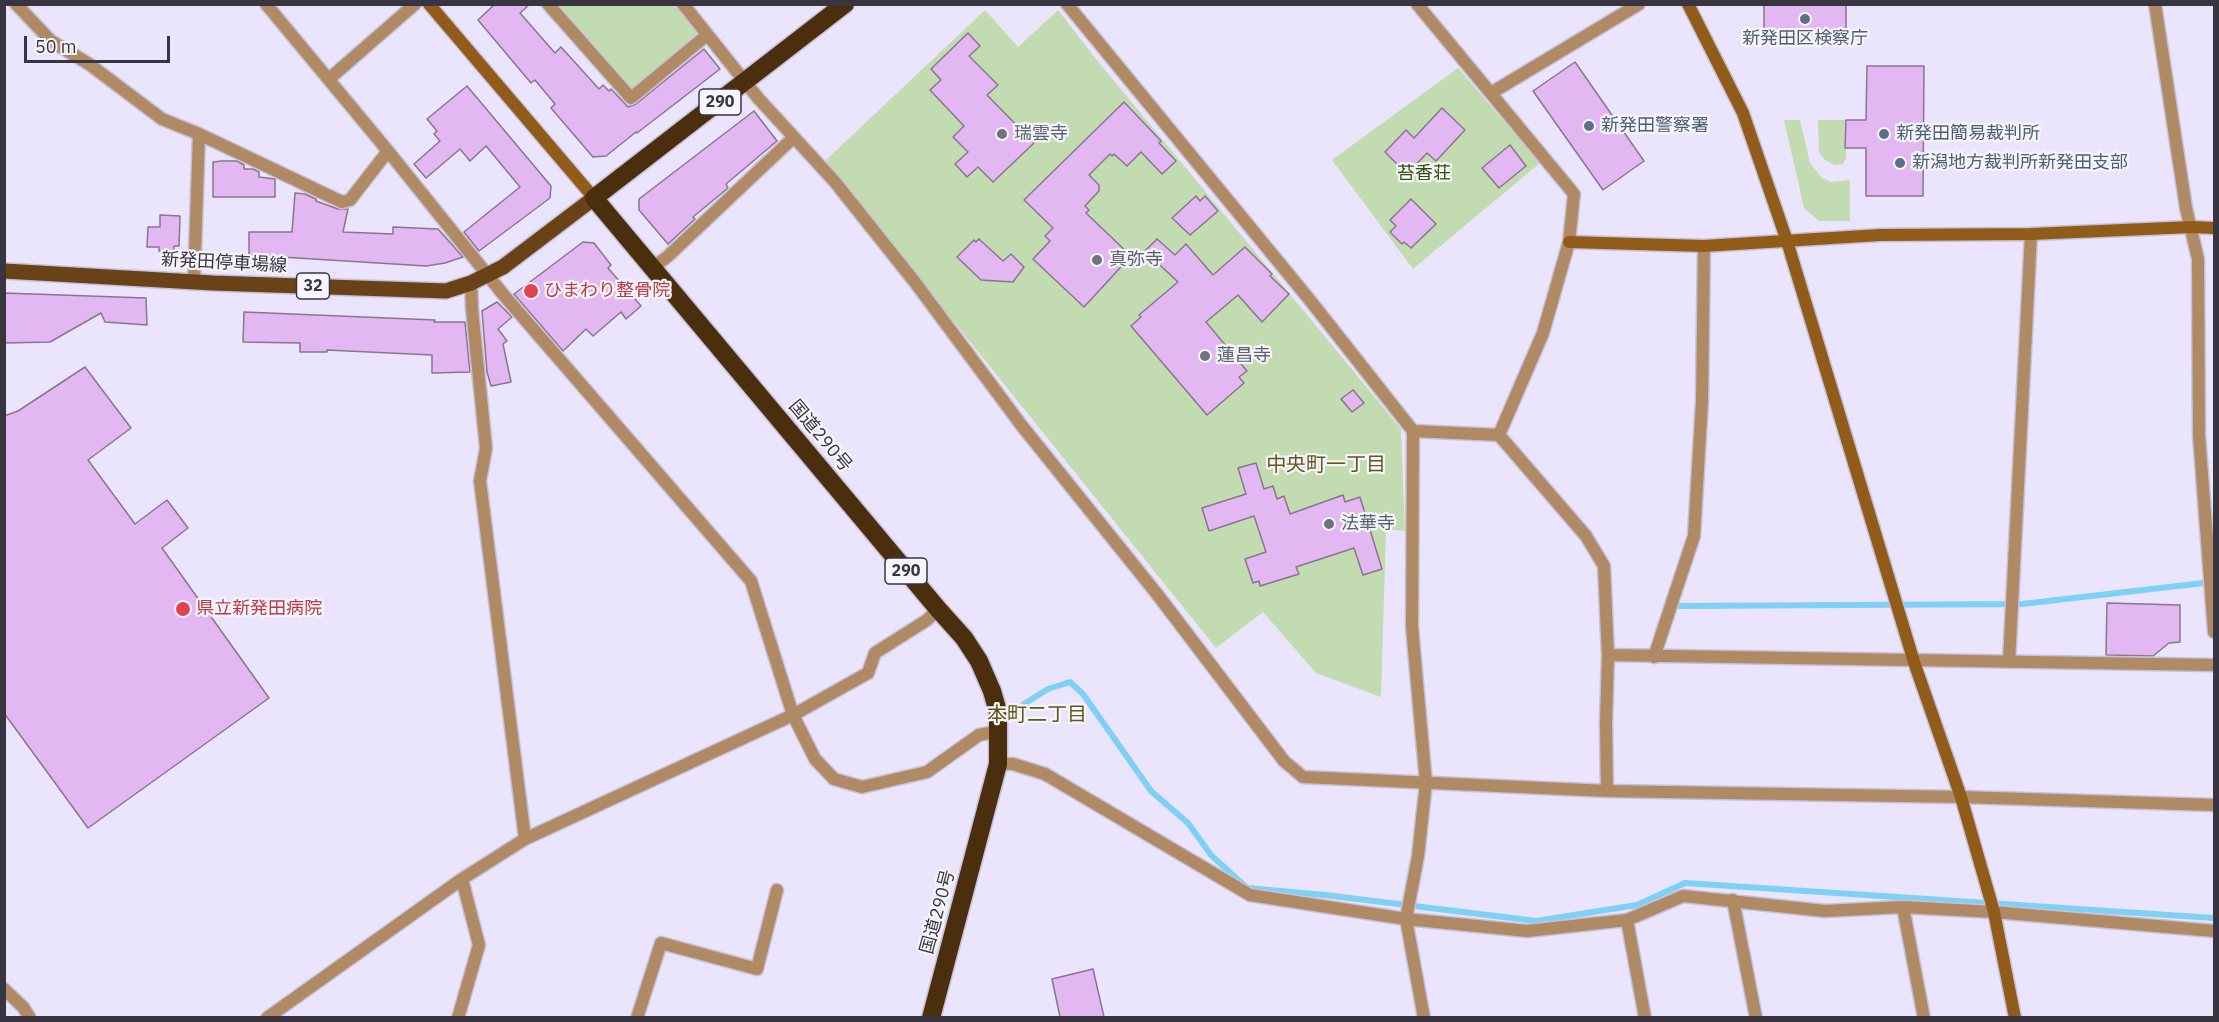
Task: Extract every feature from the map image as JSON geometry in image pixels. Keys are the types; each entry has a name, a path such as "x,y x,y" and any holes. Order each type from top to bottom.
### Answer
{"highway":[{"name":"290","path":"594,198 844,4"},
{"name":"国道290号","path":"594,198 964,638 979,661 993,692 998,712 998,765 931,1017"}],"main road":[{"name":"新発田停車場線","path":"4,271 446,291 471,283 503,267 594,198"}],"street":[{"path":"16,4 51,41 89,64 162,118 342,202 350,200 388,151"},
{"path":"266,4 487,274 751,581 793,715 815,759 834,779 862,787 927,772 980,735 999,730"},
{"path":"328,79 416,4"},
{"path":"429,4 594,198"},
{"path":"548,4 631,98 707,34"},
{"path":"683,4 793,138 835,182 914,281 1022,426 1119,544 1284,761 1303,777 1607,791 1961,797 2214,805"},
{"path":"1066,4 1309,298 1413,431 1412,627 1426,783 1418,855 1406,919 1424,1017"},
{"path":"1417,4 1574,194 1569,242 1543,333 1499,435"},
{"path":"1491,93 1639,4"},
{"path":"1688,4 1743,113 1787,241 1914,662 1961,797 1994,912 2015,1017"},
{"path":"2155,4 2186,208 2198,259 2199,435 2214,632"},
{"path":"194,281 199,134"},
{"path":"652,268 667,257 793,138"},
{"path":"1569,242 1704,246 1880,235 2031,234 2214,228"},
{"path":"2009,662 2031,234"},
{"path":"1654,657 1694,536 1702,401 1704,246"},
{"path":"471,283 486,448 480,481 525,839"},
{"path":"1413,431 1499,435 1586,536 1604,566 1608,656 1607,791"},
{"path":"267,1017 462,879 525,839 793,715 868,673 874,653 927,620 938,609"},
{"path":"1608,656 2214,665"},
{"path":"998,765 1013,764 1045,774 1250,895 1406,919 1527,931 1627,920 1683,897 1733,900 1825,911 1903,908 1994,912 2214,931"},
{"path":"458,1017 479,945 462,879"},
{"path":"637,1017 661,943 756,969 777,890"},
{"path":"1733,900 1755,1017"},
{"path":"1903,908 1924,1017"},
{"path":"1627,920 1645,1017"},
{"path":"4,989 30,1017"}],"green space":[{"path":"548,5 683,5 707,35 631,98"},
{"path":"985,10 1018,47 1058,10 1401,429 1405,531 1386,529 1381,697 1316,673 1263,612 1216,648 825,161"},
{"name":"苔香荘","path":"1458,68 1540,163 1413,269 1332,160"},
{"path":"1784,120 1800,120 1810,163 1821,177 1831,182 1850,180 1850,221 1819,221 1804,208"},
{"path":"1818,120 1846,120 1846,158 1843,164 1834,165 1825,160 1819,152"}],"building":[{"path":"495,4 530,4 520,13 555,53 561,47 599,89 603,85 609,91 611,89 628,107 636,104 704,49 720,69 606,156 593,157 551,108 555,104 535,80 531,83 478,20"},
{"name":"新発田区検察庁","path":"1764,4 1846,4 1846,33 1764,33"},
{"path":"968,33 980,46 969,56 998,85 987,95 1034,143 993,182 978,167 967,177 955,164 968,152 953,137 964,126 930,90 941,80 931,69"},
{"name":"新発田警察署","path":"1575,62 1644,161 1603,190 1533,91"},
{"name":"新発田簡易裁判所","path":"1867,66 1924,66 1923,196 1866,196 1866,148 1845,148 1846,120 1866,120"},
{"path":"467,86 551,186 550,198 479,251 464,232 520,187 486,146 470,161 460,149 426,178 414,164 440,141 434,134 437,131 427,119"},
{"path":"1124,102 1161,141 1159,143 1176,161 1162,174 1141,152 1127,166 1114,154 1112,156 1110,154 1089,175 1099,185 1099,191 1085,206 1089,210 1086,213 1131,256 1084,307 1033,259 1050,241 1045,236 1053,228 1024,200"},
{"path":"1442,108 1465,130 1436,161 1427,153 1407,174 1385,152 1406,130 1414,138"},
{"path":"754,111 777,141 726,184 728,188 693,217 695,219 668,244 639,210 639,199"},
{"path":"1510,145 1526,166 1499,188 1482,168"},
{"path":"237,161 244,165 244,169 259,172 259,177 275,179 275,197 213,197 213,162"},
{"path":"295,193 305,194 316,201 338,209 348,209 343,232 393,234 393,227 438,229 463,257 426,266 249,255 249,232 292,232"},
{"path":"1196,196 1200,201 1205,196 1218,211 1190,235 1172,218"},
{"path":"1411,199 1436,224 1411,248 1404,242 1402,244 1390,232 1396,226 1390,220"},
{"path":"160,215 180,216 179,246 174,246 174,251 159,251 159,247 147,247 148,227 160,227"},
{"path":"979,239 1003,261 1011,254 1024,267 1013,282 981,280 957,257 974,240 976,242"},
{"path":"1157,239 1175,255 1186,244 1213,275 1245,247 1289,294 1262,322 1238,295 1206,322 1247,371 1239,377 1244,383 1207,415 1131,326 1141,317 1139,315 1178,282 1145,251"},
{"path":"583,242 594,243 611,265 608,268 641,306 626,319 621,312 593,336 586,329 563,351 514,294"},
{"path":"4,293 146,298 147,325 105,322 101,313 50,342 4,343"},
{"path":"497,302 512,317 498,329 507,341 503,344 511,382 491,386 487,372 482,311"},
{"path":"244,312 465,322 470,372 432,373 432,355 327,350 327,352 300,352 300,343 243,342"},
{"name":"県立新発田病院","path":"85,367 131,428 88,460 135,524 167,500 188,528 162,548 269,698 88,828 4,713 4,416 18,411"},
{"path":"1353,390 1364,403 1352,412 1341,399"},
{"path":"1256,463 1264,489 1273,486 1277,499 1284,496 1290,514 1343,495 1345,502 1360,497 1382,569 1363,575 1354,548 1296,567 1299,574 1260,586 1259,581 1253,583 1245,559 1266,552 1254,516 1209,531 1202,508 1246,494 1238,468"},
{"path":"2107,603 2180,605 2180,642 2169,643 2153,656 2106,655"},
{"path":"1093,969 1104,1017 1060,1017 1052,979"}],"waterway":[{"path":"1680,606 2022,604 2212,582"},
{"path":"1024,704 1048,689 1070,682 1083,694 1151,791 1188,823 1211,855 1247,888 1325,895 1536,921 1637,905 1685,883 2214,918"}],"place":[{"name":"新発田区検察庁","path":"1805,19"},
{"name":"新発田警察署","path":"1589,126"},
{"name":"瑞雲寺","path":"1002,134"},
{"name":"新発田簡易裁判所","path":"1884,134"},
{"name":"新潟地方裁判所新発田支部","path":"1900,163"},
{"name":"真弥寺","path":"1097,260"},
{"name":"ひまわり整骨院","path":"531,291"},
{"name":"蓮昌寺","path":"1205,356"},
{"name":"法華寺","path":"1329,524"},
{"name":"県立新発田病院","path":"183,609"}],"district":[{"name":"中央町一丁目","path":"1326,465"},
{"name":"本町二丁目","path":"1037,715"}]}
